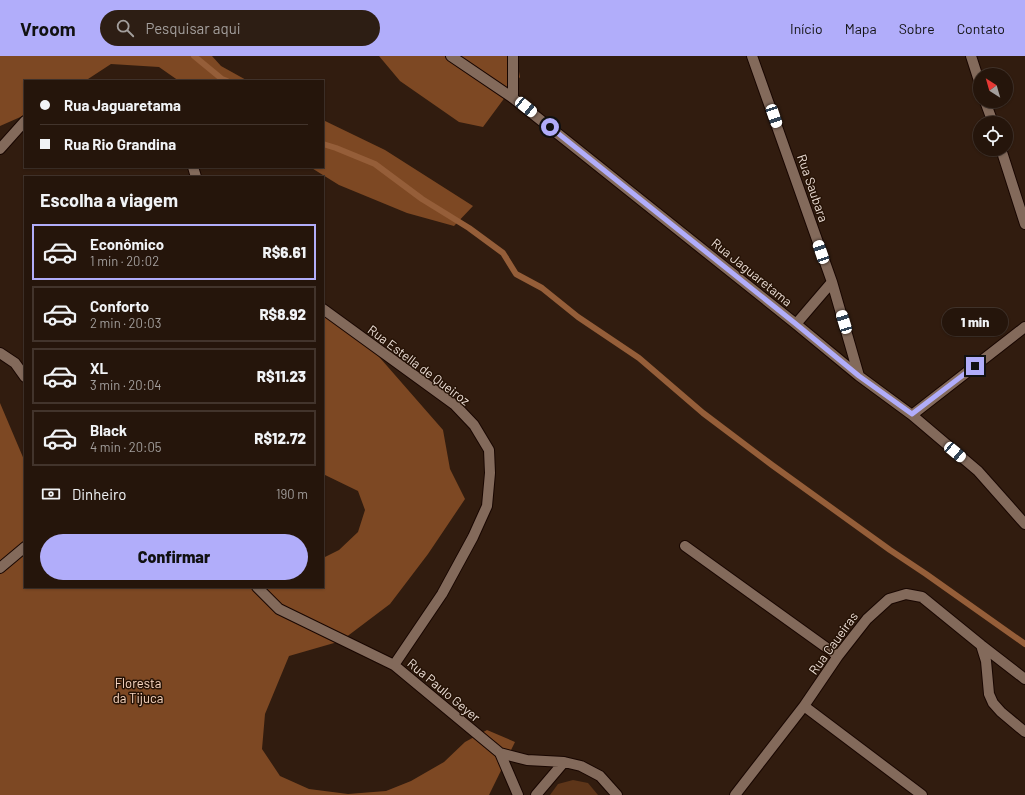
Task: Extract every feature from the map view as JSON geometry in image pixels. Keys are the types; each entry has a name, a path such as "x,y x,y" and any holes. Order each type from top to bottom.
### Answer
{"street":[{"name":"Rua Jaguaretama","path":"451,56 513,98 859,376 912,414 978,472 1025,524"},
{"path":"513,56 513,98"},
{"name":"Rua Saubara","path":"752,56 832,282 859,376"},
{"path":"971,56 975,68"},
{"path":"0,149 24,122"},
{"path":"1003,156 1025,224"},
{"path":"796,324 832,282"},
{"name":"Rua Estella de Queiroz","path":"324,310 454,404 474,425 489,450 490,473 487,506 473,537 442,594 394,665"},
{"path":"912,414 1025,327"},
{"path":"0,353 15,363 24,376"},
{"path":"686,546 838,656"},
{"path":"0,568 24,548"},
{"name":"Rua Paulo Geyer","path":"258,588 279,609 394,665 500,753 527,760 564,762 581,766 600,776 617,795"},
{"name":"Rua Caueiras","path":"735,795 804,706 838,656 867,619 889,598 906,594 922,597 1025,680"},
{"path":"981,646 986,661 989,694 993,703 1001,712 1024,729"},
{"path":"804,706 922,795"},
{"path":"500,753 518,795"},
{"path":"536,795 564,762"}],"shaded area":[{"path":"573,780 588,783 598,795 550,795 558,784"}],"green space":[{"path":"0,56 212,56 221,66 246,80 178,80 159,67 111,64 87,80 24,80 24,115 0,126"},
{"path":"379,56 516,56 520,77 483,127 459,122 400,81"},
{"path":"324,120 385,150 473,206 454,226 407,213 339,185 312,168 324,168"},
{"name":"Floresta da Tijuca","path":"324,308 360,335 443,430 450,469 465,499 428,554 390,604 341,641 289,656 265,714 262,749 280,776 309,789 348,794 386,791 411,781 444,762 465,742 487,730 515,742 489,795 0,795 0,403 24,460 24,588 324,588 324,558 339,550 358,532 365,510 358,491 324,474"}],"waterway":[{"path":"194,56 224,80"},
{"path":"324,144 375,164 422,199 469,228 503,253 516,274 542,288 578,317 639,358 703,413 772,465 890,550 1025,644"}],"route":[{"path":"550,127 859,376 912,414 975,366"}]}
